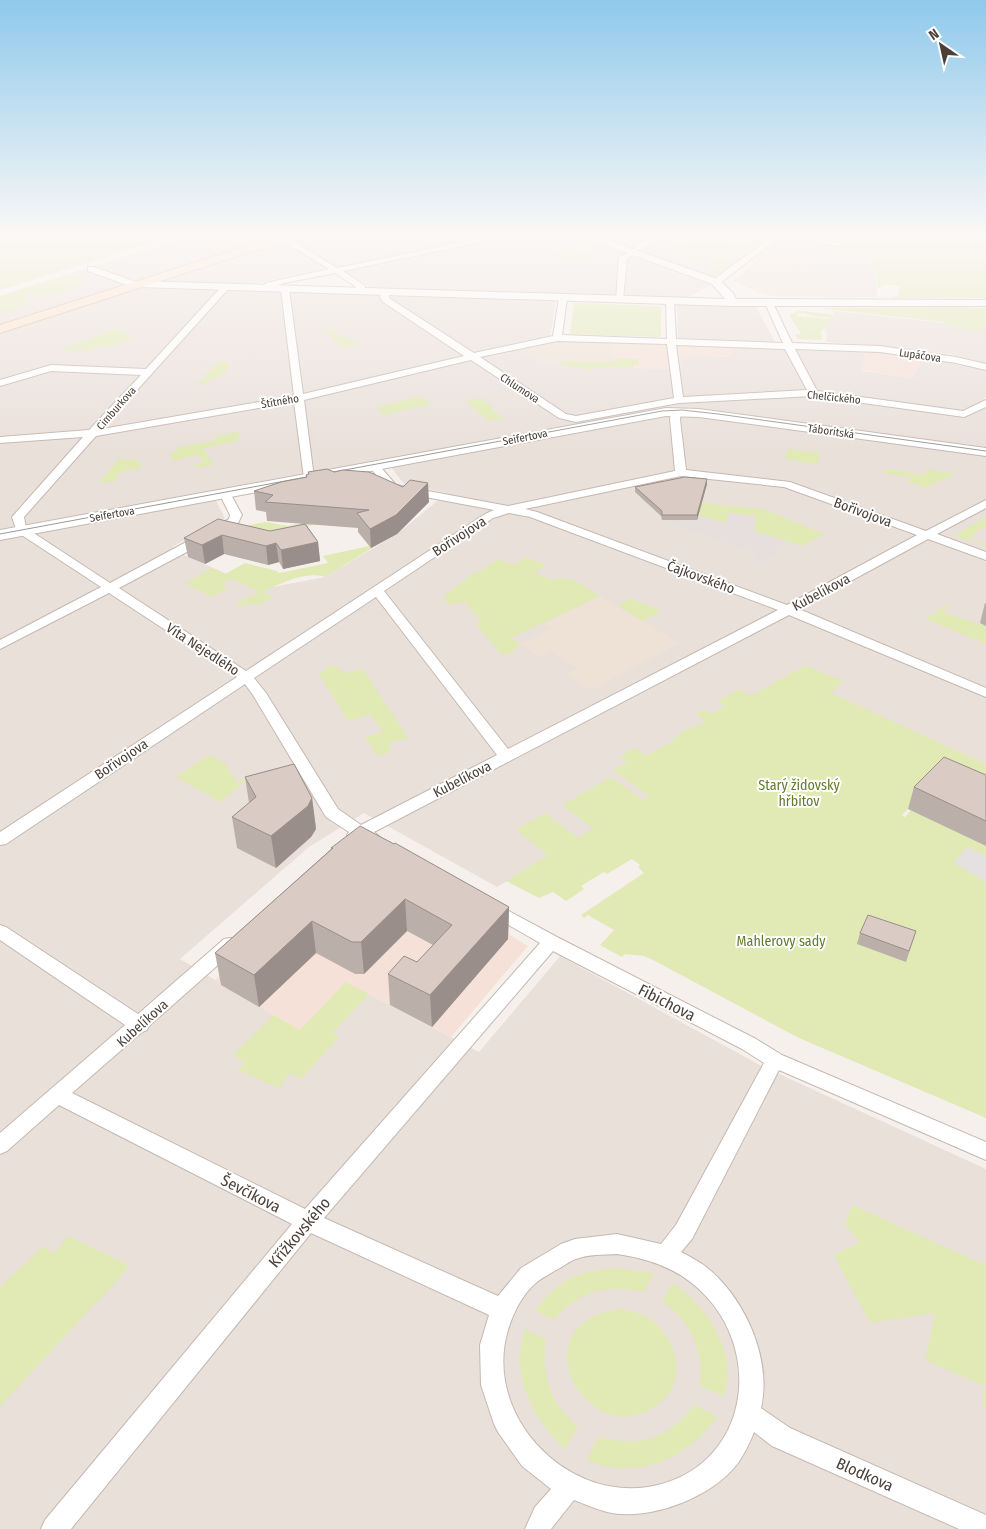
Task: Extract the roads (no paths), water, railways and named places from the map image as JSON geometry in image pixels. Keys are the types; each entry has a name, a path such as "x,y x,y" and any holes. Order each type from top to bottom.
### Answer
{"main road":[{"path":"0,329 69,306"}],"street":[{"name":"Cimburkova","path":"23,531 18,522 19,515 208,306"},
{"path":"287,306 309,478"},
{"name":"Chlumova","path":"396,306 562,416 576,419 678,406"},
{"path":"557,338 562,306"},
{"path":"670,306 678,406 675,419 681,473"},
{"path":"770,306 774,318 813,393"},
{"name":"Štítného","path":"0,440 94,433 298,398 472,356 557,338 673,342"},
{"name":"Lupáčova","path":"673,342 880,349 956,360 986,368"},
{"path":"0,383 51,368 148,372"},
{"name":"Chelčického","path":"678,406 813,393 964,414 986,403"},
{"name":"Táboritská","path":"678,406 699,413 986,452"},
{"name":"Seifertova","path":"0,535 657,413 678,406"},
{"name":"Čajkovského","path":"374,466 392,488 533,514 788,610 986,693"},
{"name":"Bořivojova","path":"0,840 376,589 489,516 509,509 681,473 786,484 986,556"},
{"path":"0,645 234,522 236,515 225,493"},
{"name":"Kubelíkova","path":"339,848 360,830 788,610 986,503"},
{"name":"Víta Nejedlého","path":"23,531 245,676 259,693 332,813 343,822 360,830"},
{"path":"376,589 506,756"},
{"path":"360,830 387,846"},
{"name":"Fibichova","path":"473,896 551,942 749,1044 775,1060 986,1151"},
{"path":"0,931 140,1025"},
{"name":"Kubelíkova","path":"0,1145 140,1025 243,933"},
{"name":"Křížkovského","path":"54,1529 308,1221 551,942"},
{"path":"665,1255 684,1232 775,1060"},
{"name":"Ševčíkova","path":"57,1096 308,1221 503,1310"},
{"path":"617,1244 641,1247 665,1255 703,1278 720,1295 734,1316 745,1338 751,1363 752,1388 748,1413 741,1432 729,1453 713,1471 693,1485 670,1495 645,1500 619,1501 594,1496 569,1486 546,1473 528,1456 513,1436 502,1416 494,1394 491,1358 495,1329 512,1293 529,1275 548,1261 570,1251 593,1245 617,1244"},
{"name":"Blodkova","path":"748,1413 781,1437 986,1528"},
{"path":"538,1529 544,1516 569,1486"}],"tram line":[{"path":"0,534 662,411 682,410 718,414 986,451"}],"park label":[{"name":"Starý židovský hřbitov","path":"799,794"},
{"name":"Mahlerovy sady","path":"781,941"}]}
